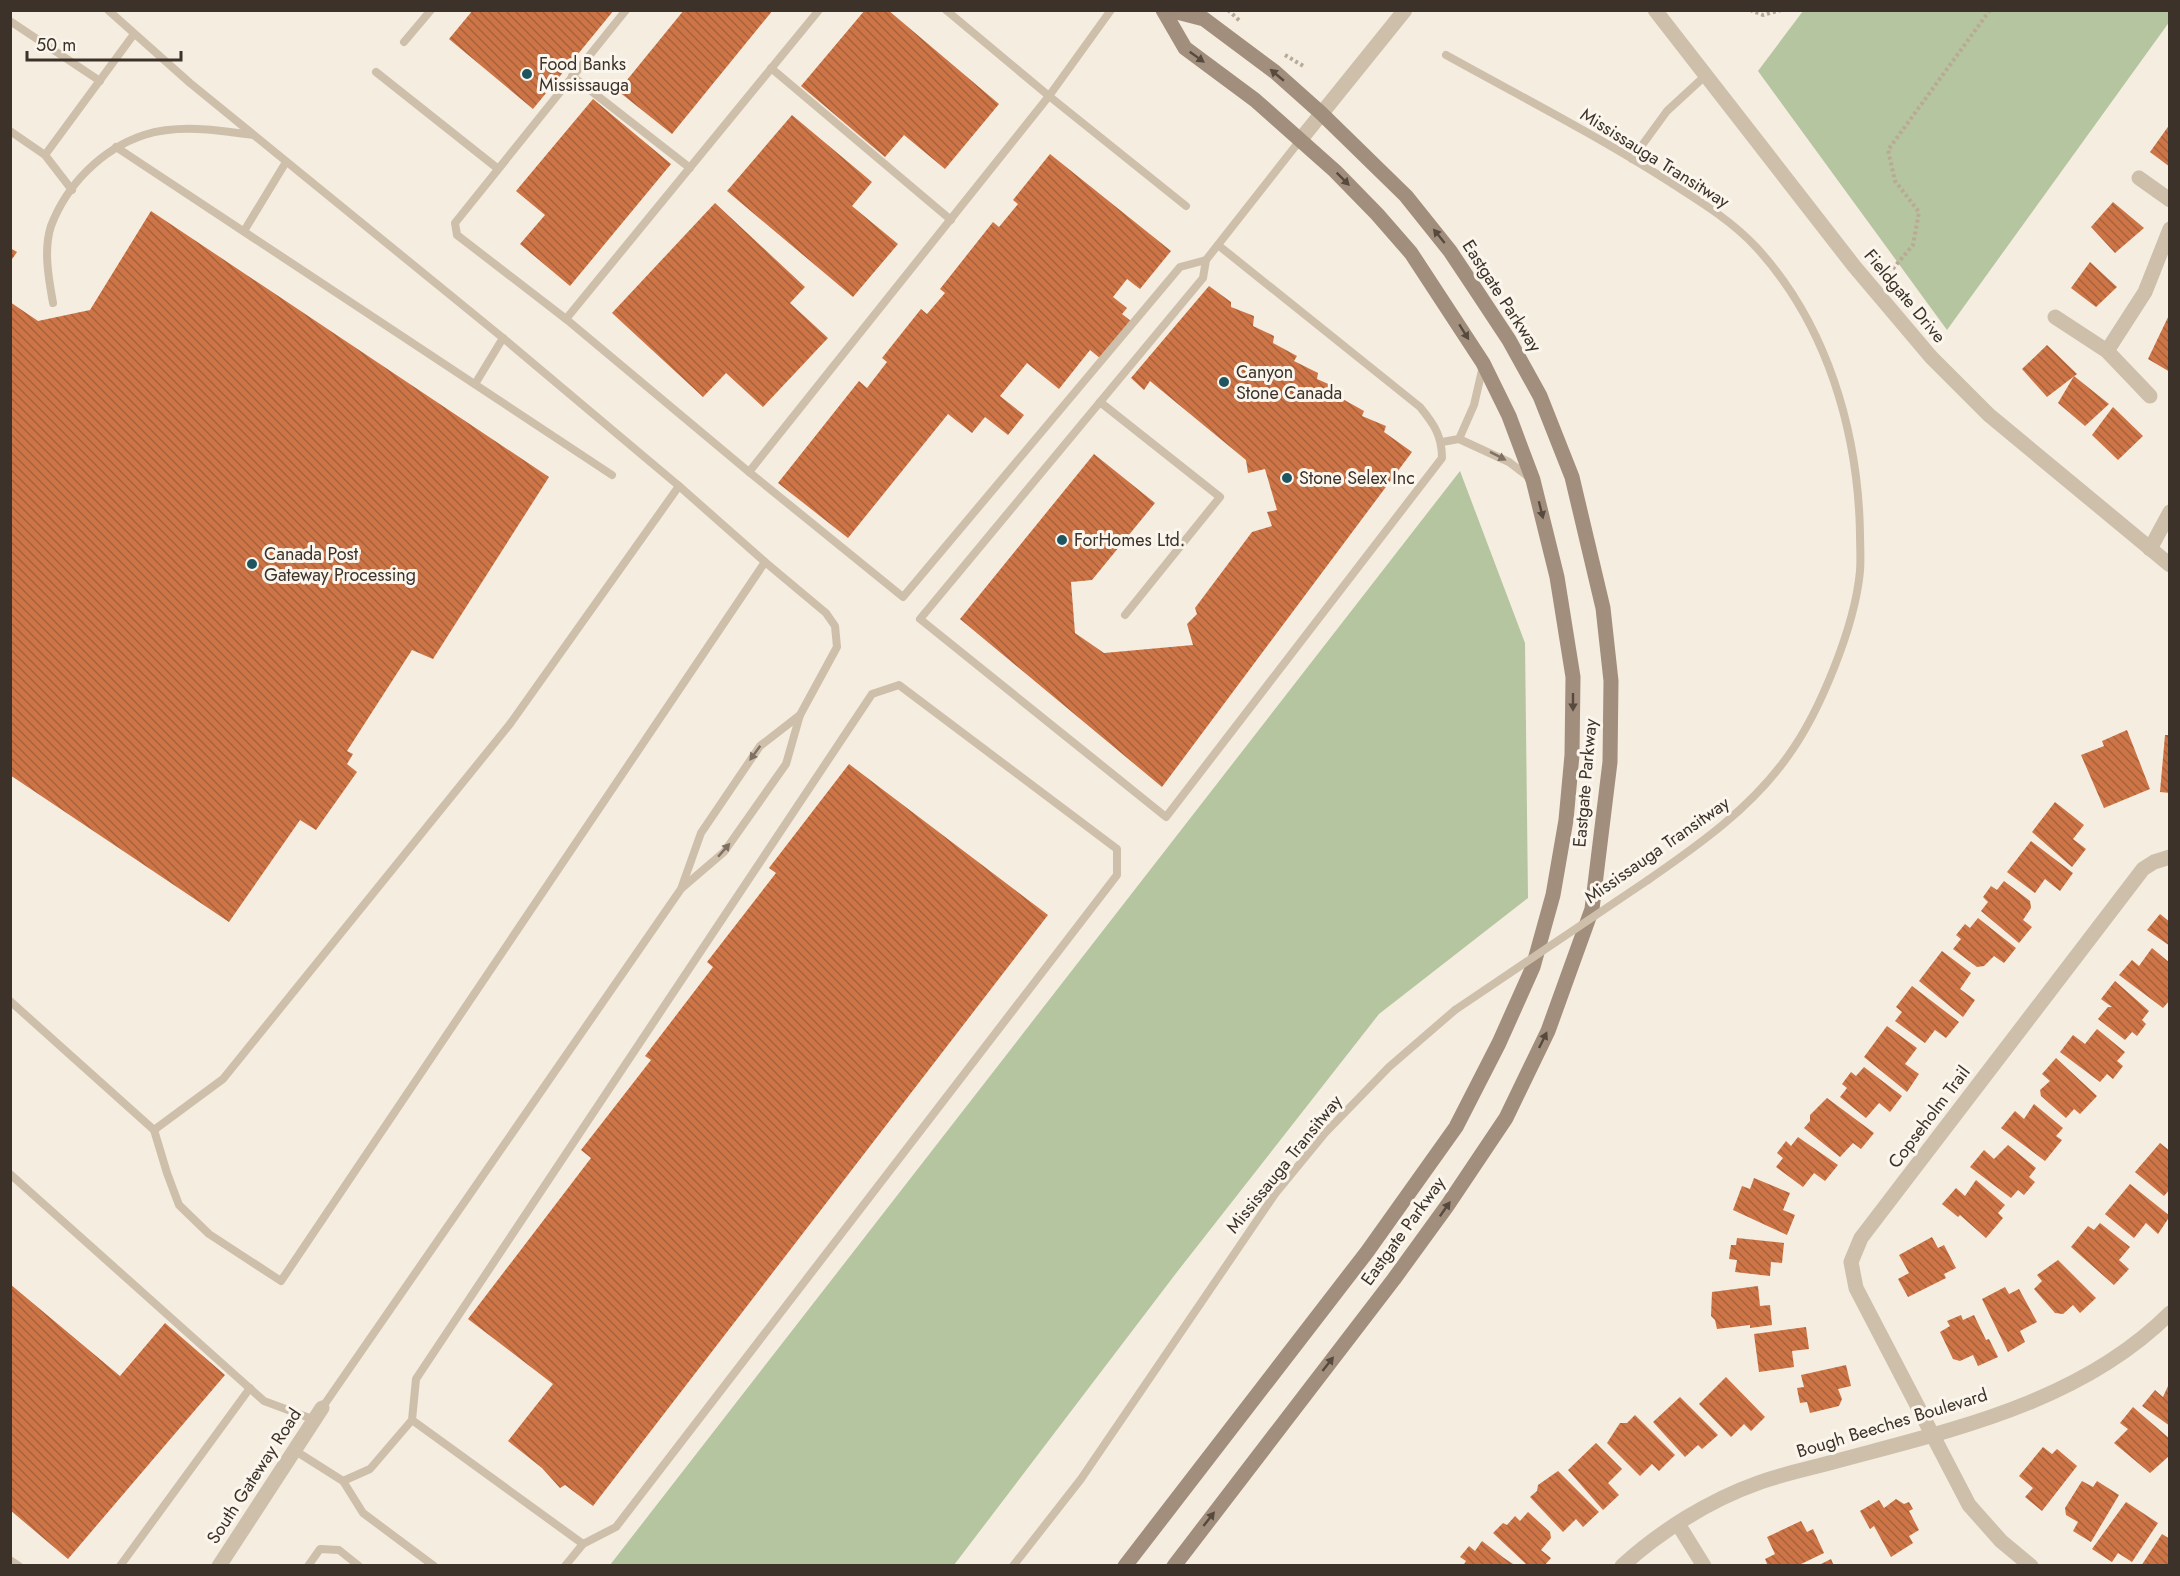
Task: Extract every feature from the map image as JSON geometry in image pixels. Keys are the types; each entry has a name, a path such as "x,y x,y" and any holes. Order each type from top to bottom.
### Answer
{"main road":[{"name":"Eastgate Parkway","path":"1125,1566 1367,1252 1456,1127 1499,1043 1533,967 1553,895 1566,820 1572,755 1573,677 1557,577 1533,480 1509,416 1483,363 1411,253 1377,214 1301,139 1256,100 1185,48 1163,10"},
{"name":"Eastgate Parkway","path":"1169,10 1204,20 1275,72 1321,113 1406,196 1450,251 1509,340 1540,396 1572,477 1603,608 1611,681 1610,762 1592,909 1548,1031 1506,1118 1447,1206 1394,1279 1174,1566"}],"street":[{"path":"1301,139 1405,10"},
{"name":"Fieldgate Drive","path":"1655,10 1875,290 1931,357 1989,416 2169,565"},
{"path":"2139,178 2169,200"},
{"path":"2108,351 2145,292 2169,229"},
{"path":"2055,317 2108,351 2150,396"},
{"path":"2150,549 2169,512"},
{"name":"Copseholm Trail","path":"2031,1566 2001,1541 1969,1505 1853,1280 1851,1262 1856,1245 2143,869 2169,857"},
{"name":"Bough Beeches Boulevard","path":"1622,1566 1640,1550 1678,1524 1758,1483 1932,1435 2032,1401 2077,1382 2117,1358 2169,1313"},
{"name":"South Gateway Road","path":"219,1566 318,1414"},
{"path":"1678,1524 1704,1566"}],"lane":[{"path":"10,1174 264,1401 318,1414 681,889 724,852 786,764 800,715 837,647 835,626 826,613 503,338 286,162 108,10"},
{"path":"626,10 455,223 457,235 567,319 749,472 903,597 1180,267 1206,260"},
{"path":"567,319 819,10"},
{"path":"946,10 1048,96 1186,206"},
{"path":"749,472 951,220 1048,96 1111,10"},
{"path":"404,42 429,11"},
{"path":"10,21 100,81"},
{"path":"45,155 134,34"},
{"name":"Mississauga Transitway","path":"1012,1566 1081,1479 1275,1194 1325,1133 1381,1075 1455,1010 1648,880 1743,809 1789,755 1823,694 1847,630 1860,572 1859,500 1851,437 1827,362 1807,322 1784,285 1756,248 1717,213 1632,159 1446,55"},
{"path":"771,68 951,220"},
{"path":"376,72 498,168"},
{"path":"572,76 690,168"},
{"path":"1632,159 1667,111 1705,76"},
{"path":"54,303 47,269 51,227 72,190 96,159 144,135 182,129 216,129 254,135"},
{"path":"10,131 45,155 72,190"},
{"path":"1218,245 1420,407 1434,424 1442,442 1442,458 1166,817 920,619 1203,278 1206,260 1301,139"},
{"path":"116,147 612,475"},
{"path":"244,231 286,162"},
{"path":"475,384 503,338"},
{"path":"1459,439 1474,405 1483,363"},
{"path":"1100,402 1220,497 1125,615"},
{"path":"1442,442 1459,439 1509,462 1533,480"},
{"path":"154,1130 223,1079 510,724 679,486"},
{"path":"10,1001 154,1130 166,1173 179,1205 209,1234 280,1281 765,562"},
{"path":"343,1481 370,1469 412,1420 416,1379 872,694 899,685 1117,849 1118,875 616,1527 583,1544 565,1566"},
{"path":"681,889 701,832 760,746 800,715"},
{"path":"120,1566 250,1388"},
{"path":"412,1420 583,1544"},
{"path":"294,1450 343,1481 363,1513 434,1566"},
{"path":"308,1566 320,1549 339,1550 359,1566"},
{"path":"10,1560 19,1566"}],"path":[{"path":"1750,10 1763,15 1781,10"},
{"path":"1875,290 1913,245 1919,212 1895,182 1888,150 1990,10"}],"green space":[{"path":"2169,10 2170,21 1947,330 1758,71 1803,11"},
{"path":"1460,471 1525,643 1528,898 1379,1014 1177,1272 954,1565 610,1565"}],"building":[{"name":"Food Banks Mississauga","path":"473,10 614,10 533,109 449,39"},
{"path":"684,10 773,10 672,134 618,91"},
{"path":"865,10 888,10 999,104 945,169 904,135 885,157 801,86"},
{"path":"593,99 671,164 570,286 520,244 545,215 516,191"},
{"path":"792,115 872,182 852,206 898,244 853,297 727,191"},
{"path":"2170,124 2170,167 2150,152"},
{"path":"1050,154 1171,251 1140,289 1127,279 1113,297 1127,308 1122,314 1131,321 1101,359 1090,350 1059,389 1027,363 1000,396 1024,415 1008,435 985,417 972,433 948,414 848,538 778,483 859,381 867,388 887,362 882,358 921,309 927,314 945,293 940,289 993,222 999,227 1018,204 1013,200"},
{"path":"2113,202 2144,228 2115,253 2091,227"},
{"path":"715,203 805,287 790,303 828,338 763,407 726,373 703,397 612,313"},
{"name":"Canada Post Gateway Processing","path":"151,211 549,477 433,659 412,650 347,751 353,754 347,764 357,772 316,830 300,820 229,922 10,775 10,302 38,321 90,310"},
{"path":"10,248 17,252 10,262"},
{"path":"2090,262 2117,287 2096,307 2071,288"},
{"path":"1209,286 1231,302 1231,307 1254,316 1253,326 1274,336 1273,343 1297,356 1294,361 1318,373 1317,379 1342,390 1339,397 1364,411 1362,416 1386,426 1384,432 1412,452 1162,787 960,619 1094,454 1155,503 1092,580 1071,582 1075,633 1104,653 1193,645 1187,624 1197,614 1195,608 1252,532 1272,526 1267,512 1277,510 1265,469 1248,473 1246,460 1150,381 1144,390 1131,378"},
{"path":"2170,313 2170,372 2148,359"},
{"path":"2047,345 2077,374 2047,397 2022,369"},
{"path":"2074,376 2109,404 2085,426 2058,403"},
{"path":"2113,407 2143,436 2118,460 2092,435"},
{"path":"2127,730 2150,789 2104,808 2081,755 2104,746 2102,741"},
{"path":"2165,735 2170,735 2170,793 2160,792"},
{"path":"849,764 1048,915 593,1506 565,1485 560,1488 542,1468 508,1441 553,1384 468,1319 591,1158 581,1150 651,1060 645,1056 713,967 707,962 776,873 769,868"},
{"path":"2055,802 2084,825 2073,839 2086,849 2072,867 2032,832"},
{"path":"2031,841 2073,873 2060,891 2045,879 2035,893 2007,872"},
{"path":"2004,881 2030,901 2031,908 2023,920 2032,927 2019,943 1981,911 1988,902 1983,897 1991,886 1997,890"},
{"path":"2160,914 2170,922 2170,946 2147,930"},
{"path":"1978,918 2016,948 2004,963 1994,956 1984,966 1977,967 1953,949 1961,939 1956,935 1965,924 1970,928"},
{"path":"2152,948 2170,963 2170,1000 2163,1008 2119,975 2132,960 2139,966"},
{"path":"1942,951 1971,973 1960,989 1975,1000 1963,1017 1919,981"},
{"path":"2115,981 2149,1011 2142,1020 2146,1024 2137,1036 2132,1032 2125,1040 2098,1019 2108,1007 2112,1007 2101,999"},
{"path":"1912,986 1959,1022 1946,1038 1935,1030 1925,1043 1895,1021 1902,1012 1896,1007"},
{"path":"1887,1026 1917,1048 1905,1064 1919,1074 1907,1092 1864,1057"},
{"path":"2097,1029 2125,1052 2117,1061 2123,1066 2113,1079 2107,1074 2100,1082 2060,1052 2073,1035 2085,1044"},
{"path":"2056,1058 2097,1096 2080,1114 2074,1109 2066,1118 2041,1096 2040,1090 2050,1081 2042,1074"},
{"path":"1864,1067 1902,1096 1890,1112 1879,1103 1866,1118 1840,1097 1847,1088 1842,1084 1851,1072 1856,1076"},
{"path":"1827,1098 1874,1133 1861,1149 1853,1143 1840,1157 1804,1128 1810,1121 1810,1115"},
{"path":"2034,1104 2063,1128 2056,1136 2062,1140 2045,1161 2001,1128 2015,1111 2024,1119"},
{"path":"1798,1137 1838,1165 1825,1181 1814,1173 1803,1187 1776,1167 1783,1158 1777,1153 1786,1141 1791,1146"},
{"path":"2160,1143 2170,1151 2170,1189 2164,1196 2135,1172"},
{"path":"2008,1145 2036,1168 2029,1177 2035,1182 2024,1195 2018,1190 2011,1198 1970,1167 1984,1150 1994,1159"},
{"path":"1754,1178 1790,1193 1783,1210 1795,1215 1787,1235 1733,1210 1742,1186 1750,1189"},
{"path":"1976,1180 2005,1205 1998,1213 2003,1218 1986,1238 1960,1215 1958,1217 1942,1204 1956,1188 1965,1196"},
{"path":"2130,1184 2170,1216 2158,1234 2146,1223 2134,1238 2105,1214"},
{"path":"2100,1223 2130,1247 2119,1260 2129,1269 2114,1285 2071,1247 2088,1226 2094,1230"},
{"path":"1932,1237 1938,1248 1944,1245 1956,1268 1944,1274 1946,1278 1908,1297 1898,1279 1909,1273 1899,1255"},
{"path":"1737,1238 1784,1243 1782,1263 1771,1262 1770,1276 1735,1272 1737,1260 1729,1259 1731,1245 1736,1245"},
{"path":"2058,1260 2096,1298 2080,1313 2073,1305 2063,1314 2055,1313 2034,1289 2042,1281 2037,1275"},
{"path":"10,1284 120,1376 165,1323 225,1375 68,1559 10,1510"},
{"path":"1758,1286 1760,1306 1770,1305 1772,1325 1717,1329 1715,1320 1711,1316 1712,1292"},
{"path":"2005,1287 2009,1294 2019,1289 2037,1322 2020,1331 2025,1342 2008,1352 1982,1299"},
{"path":"1961,1315 1963,1320 1974,1315 1986,1340 1989,1339 1998,1357 1978,1366 1973,1355 1960,1361 1953,1359 1940,1332 1950,1326 1947,1321"},
{"path":"1806,1327 1809,1349 1792,1351 1794,1367 1759,1372 1754,1334"},
{"path":"1846,1365 1851,1386 1838,1389 1842,1399 1839,1406 1810,1413 1807,1402 1800,1403 1797,1388 1804,1387 1801,1375"},
{"path":"1726,1377 1765,1417 1751,1431 1744,1424 1731,1437 1699,1404"},
{"path":"2170,1386 2170,1426 2142,1406 2155,1390 2163,1397"},
{"path":"1680,1397 1718,1435 1702,1449 1698,1445 1685,1457 1653,1422"},
{"path":"2133,1407 2170,1439 2168,1457 2150,1473 2114,1443 2128,1429 2120,1423"},
{"path":"1635,1415 1675,1455 1659,1471 1652,1464 1640,1476 1607,1443 1620,1423 1627,1423"},
{"path":"1596,1443 1622,1469 1608,1483 1619,1495 1603,1510 1568,1470"},
{"path":"2043,1447 2052,1454 2057,1449 2077,1466 2042,1511 2025,1497 2033,1488 2019,1476"},
{"path":"1558,1471 1599,1512 1583,1527 1576,1519 1563,1532 1530,1497 1537,1491 1538,1485"},
{"path":"2082,1481 2093,1487 2097,1481 2119,1495 2091,1542 2073,1531 2078,1522 2066,1515 2065,1508"},
{"path":"1896,1499 1904,1504 1909,1502 1913,1509 1909,1511 1919,1530 1909,1536 1913,1543 1891,1557 1874,1526 1870,1529 1860,1511 1879,1500 1884,1508"},
{"path":"2126,1502 2158,1523 2132,1562 2118,1553 2112,1562 2092,1549"},
{"path":"1528,1512 1550,1532 1551,1538 1541,1550 1551,1558 1544,1566 1528,1566 1493,1533 1503,1523 1507,1525 1515,1516 1520,1521"},
{"path":"1801,1521 1807,1532 1813,1529 1824,1553 1797,1566 1768,1566 1765,1559 1775,1554 1767,1537"},
{"path":"2162,1534 2170,1539 2170,1566 2141,1566"},
{"path":"1482,1541 1516,1566 1463,1566 1466,1561 1460,1557 1469,1546 1475,1551"},
{"path":"1831,1559 1834,1566 1817,1566"}],"place":[{"name":"Food Banks Mississauga","path":"527,74"},
{"name":"Canyon Stone Canada","path":"1224,382"},
{"name":"Stone Selex Inc","path":"1287,478"},
{"name":"ForHomes Ltd.","path":"1062,540"},
{"name":"Canada Post Gateway Processing","path":"252,564"}]}
